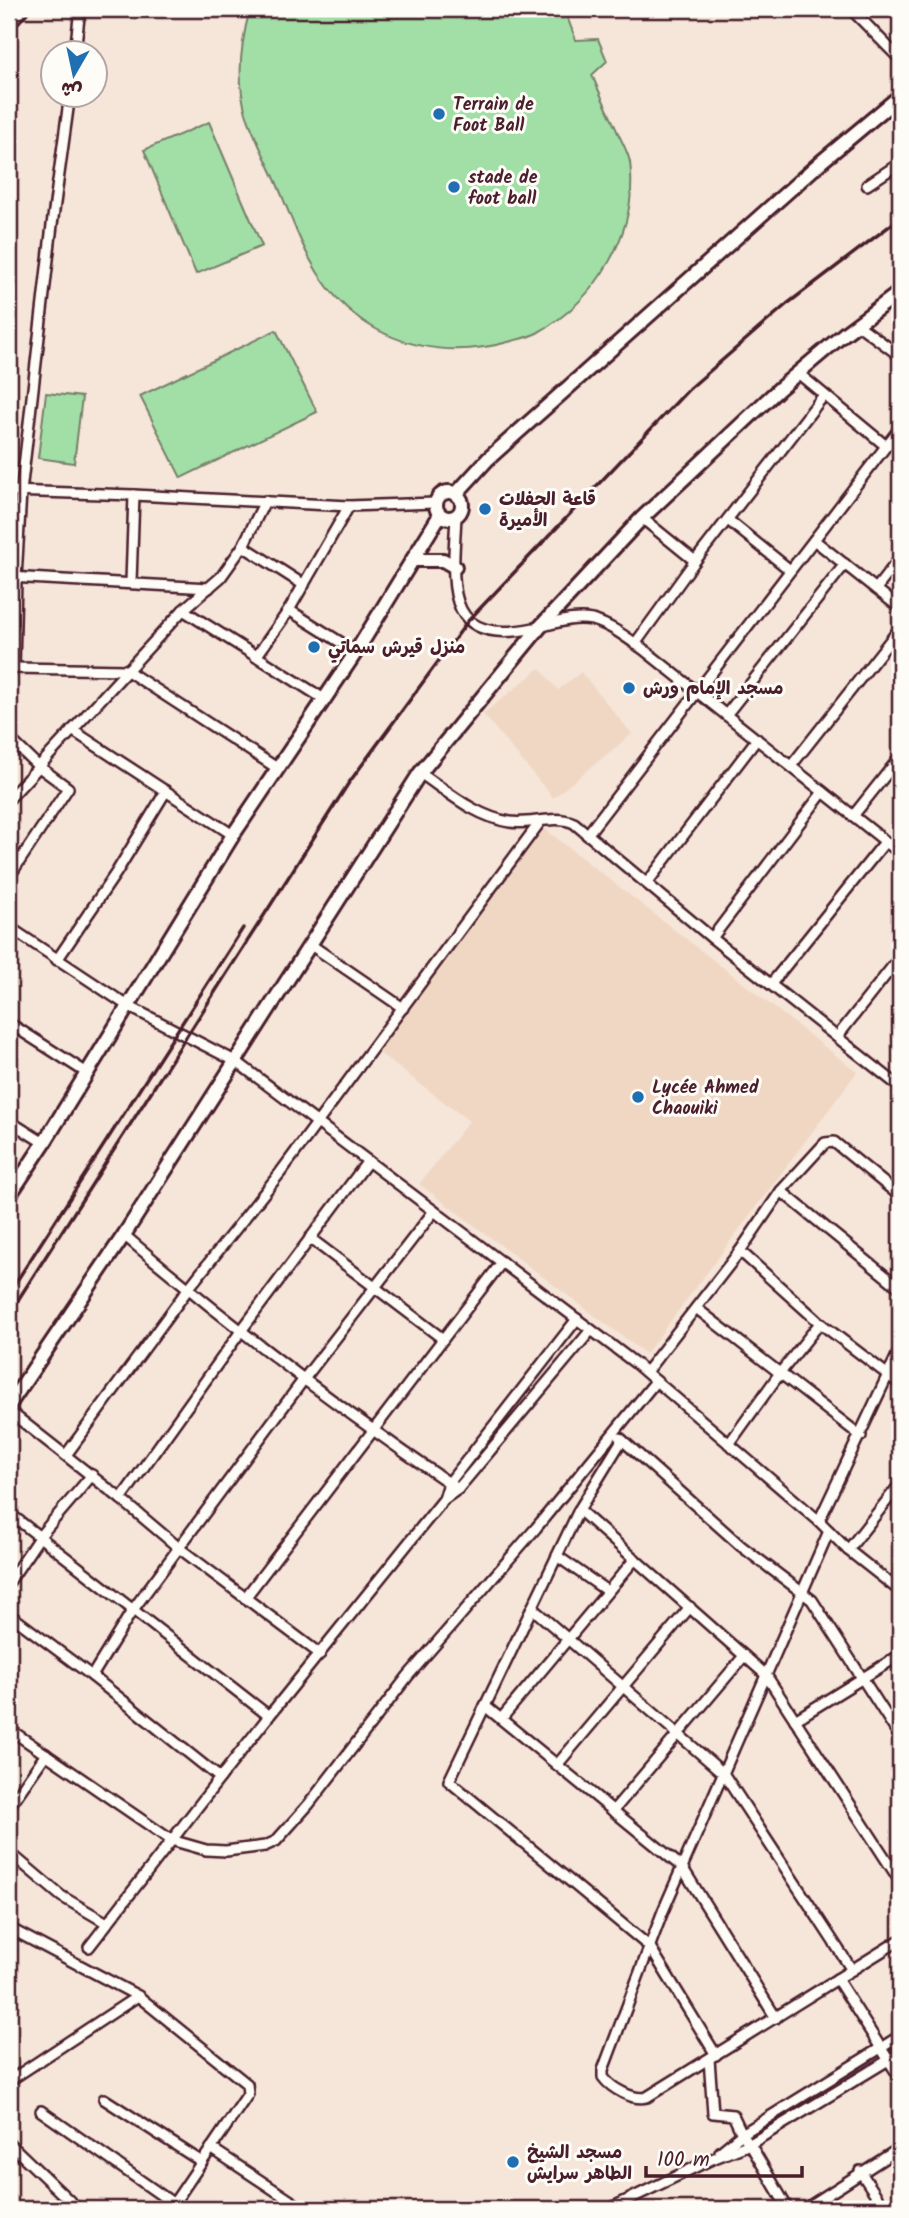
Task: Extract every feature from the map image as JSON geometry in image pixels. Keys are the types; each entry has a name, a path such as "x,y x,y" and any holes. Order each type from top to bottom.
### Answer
{"street":[{"path":"9,22 21,9"},
{"path":"77,38 80,9"},
{"path":"850,9 900,58"},
{"path":"456,494 475,471 498,450 821,162 900,96"},
{"path":"68,108 52,225 12,578 11,671 126,670 277,768"},
{"path":"867,185 900,163"},
{"path":"9,1405 237,1062 420,773 540,627 642,518 798,373 900,292"},
{"path":"857,324 900,356"},
{"path":"798,373 886,446"},
{"path":"635,644 695,561 824,396"},
{"path":"587,835 900,428"},
{"path":"9,491 438,509 448,518 456,516"},
{"path":"9,1196 233,835 356,652 413,560 443,493 456,494"},
{"path":"456,494 462,505 456,516 455,598 462,615 468,621 500,632 514,632 573,619 591,620 609,626 900,853"},
{"path":"131,582 134,495"},
{"path":"9,799 183,610 221,577 243,546 265,501"},
{"path":"256,657 289,610 349,506"},
{"path":"642,518 695,561"},
{"path":"728,520 790,570"},
{"path":"814,540 900,608"},
{"path":"243,546 304,585"},
{"path":"876,589 900,558"},
{"path":"413,560 443,561 454,567"},
{"path":"726,715 845,564"},
{"path":"12,578 209,588"},
{"path":"183,610 324,699"},
{"path":"289,610 356,652"},
{"path":"791,766 900,628"},
{"path":"72,730 233,835"},
{"path":"9,738 38,766 68,789 13,871 9,868"},
{"path":"647,883 757,739"},
{"path":"853,816 900,757"},
{"path":"420,773 468,806 493,818 509,822 567,820 900,1087"},
{"path":"57,960 116,873 166,791"},
{"path":"712,937 823,792"},
{"path":"66,1455 188,1289 253,1209 540,822"},
{"path":"771,984 885,842"},
{"path":"9,927 128,1006 237,1062 646,1372 819,1521 848,1550 900,1591"},
{"path":"311,944 403,1007"},
{"path":"837,1037 900,957"},
{"path":"9,1023 87,1073"},
{"path":"9,1121 44,1143"},
{"path":"646,1372 740,1251 781,1191 828,1141 834,1142 900,1196"},
{"path":"121,1499 241,1331 368,1161"},
{"path":"781,1191 900,1288"},
{"path":"92,1676 132,1611 304,1379 435,1212"},
{"path":"124,1235 188,1289 304,1379 373,1431 458,1489"},
{"path":"310,1238 443,1339"},
{"path":"740,1251 820,1322 900,1384"},
{"path":"246,1598 502,1262"},
{"path":"696,1308 861,1436"},
{"path":"444,1499 449,1483 577,1319"},
{"path":"729,1444 820,1322"},
{"path":"89,1947 269,1716 444,1499 458,1489 591,1330"},
{"path":"819,1521 900,1349"},
{"path":"9,1729 172,1840 206,1850 226,1851 265,1846 283,1835 354,1748 401,1684 536,1528 656,1381"},
{"path":"518,1396 529,1405"},
{"path":"9,1411 92,1475 179,1548 320,1654"},
{"path":"614,1433 741,1546 817,1606 900,1737"},
{"path":"622,1440 579,1510 449,1782 650,1947 712,2057 713,2113 733,2115 788,2209"},
{"path":"9,1582 40,1536 92,1475"},
{"path":"848,1550 900,1486"},
{"path":"579,1510 766,1675 900,1881"},
{"path":"9,1513 269,1716"},
{"path":"829,1531 682,1867 603,2070 603,2077 606,2082 641,2099 647,2097 900,1940"},
{"path":"557,1556 607,1591"},
{"path":"501,1719 635,1559"},
{"path":"557,1765 690,1607"},
{"path":"532,1608 723,1773 852,1970"},
{"path":"9,1614 220,1778"},
{"path":"795,1720 900,1655"},
{"path":"613,1811 744,1656"},
{"path":"485,1706 682,1867 776,2018"},
{"path":"9,1807 46,1754"},
{"path":"9,1852 61,1896 107,1923"},
{"path":"9,1928 138,1996 247,2084 248,2094 172,2207 41,2111"},
{"path":"837,1979 900,2078"},
{"path":"9,2081 138,1996"},
{"path":"712,2159 742,2134 900,2036"},
{"path":"609,2209 712,2159 750,2144 900,2053"},
{"path":"104,2099 202,2162"},
{"path":"9,2143 78,2209"},
{"path":"211,2148 303,2209"},
{"path":"805,2209 900,2148"},
{"path":"860,2172 885,2209"}],"shaded area":[{"path":"540,668 558,690 581,672 632,734 553,798 483,714"},
{"name":"Lycée Ahmed Chaouiki","path":"537,823 857,1072 646,1354 419,1184 469,1121 370,1046"}],"green space":[{"name":"stade de foot ball","path":"250,9 564,9 576,40 598,39 607,61 592,75 630,162 628,214 609,261 595,283 559,319 537,333 475,348 439,348 403,341 369,325 351,312 323,281 312,263 246,113 241,87 241,61"},
{"path":"209,122 262,246 196,274 144,150"},
{"path":"276,330 317,412 181,478 140,396"},
{"path":"46,393 82,397 74,463 38,458"}],"railway":[{"path":"9,1314 348,784 468,621 688,390 787,304 900,218"},
{"path":"9,1293 243,928"}],"place":[{"name":"Terrain de Foot Ball","path":"439,114"},
{"name":"stade de foot ball","path":"454,187"},
{"name":"قاعة الحفلات الأميرة","path":"485,509"},
{"name":"منزل قيرش سماتي","path":"314,647"},
{"name":"مسجد الإمام ورش","path":"629,688"},
{"name":"Lycée Ahmed Chaouiki","path":"638,1097"},
{"name":"مسجد الشيخ الطاهر سرايش","path":"513,2162"}]}
